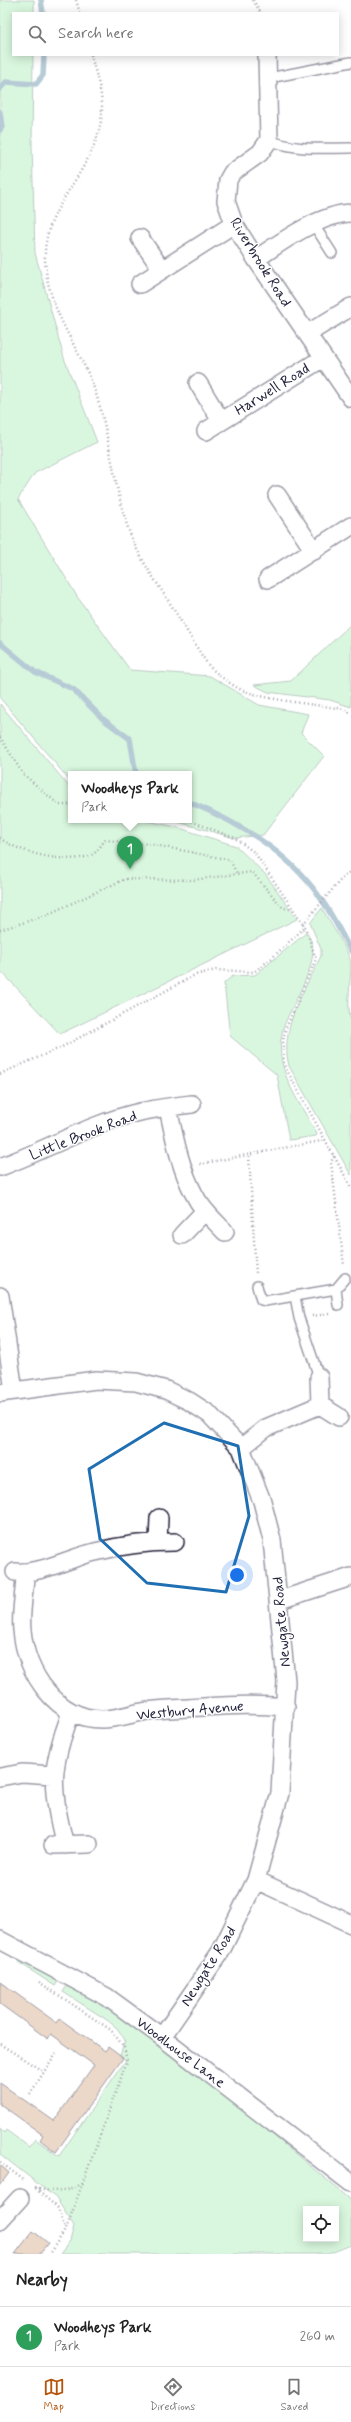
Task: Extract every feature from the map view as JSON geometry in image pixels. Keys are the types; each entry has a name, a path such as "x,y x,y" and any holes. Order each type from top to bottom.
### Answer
{"street":[{"path":"267,56 269,78 269,140"},
{"name":"Riverbrook Road","path":"269,140 260,153 232,173 228,180 226,201 234,224 256,259 351,398"},
{"path":"256,259 314,225 343,213 351,213"},
{"path":"140,284 234,224"},
{"path":"140,238 162,270"},
{"path":"306,334 351,307"},
{"name":"Harwell Road","path":"206,430 323,358"},
{"name":"Harwell Road","path":"198,383 221,421"},
{"path":"278,495 314,551"},
{"path":"268,579 351,526"},
{"name":"Little Brook Road","path":"0,1167 88,1129 140,1112 192,1104"},
{"path":"168,1108 183,1166 194,1194 205,1211 225,1232"},
{"path":"182,1235 205,1211"},
{"path":"0,1296 7,1392"},
{"path":"319,1377 320,1405"},
{"name":"Newgate Road","path":"7,1392 96,1380 136,1382 166,1390 189,1401 209,1414 241,1448 262,1501 272,1540 280,1600 286,1706 280,1793 256,1880 221,1951 162,2037"},
{"path":"320,1405 339,1417"},
{"path":"241,1448 266,1428 320,1405"},
{"path":"158,1542 159,1518"},
{"name":"Westbury Avenue","path":"175,1542 158,1542 97,1551 20,1572 22,1630 27,1655 39,1681 54,1700 71,1713 86,1718 103,1719 161,1710 258,1704 286,1706"},
{"path":"280,1600 351,1578"},
{"path":"71,1713 62,1737 53,1775 58,1818 59,1845 89,1844"},
{"path":"0,1778 22,1773 53,1775"},
{"path":"256,1880 351,1924"},
{"name":"Woodhouse Lane","path":"0,1940 107,1997 162,2037 351,2183"},
{"path":"0,2220 20,2198"}],"lane":[{"path":"269,78 351,62"},
{"path":"269,140 283,146 302,148 351,148"},
{"path":"314,225 332,252"},
{"path":"256,1286 261,1300 265,1302 336,1289 345,1278"},
{"path":"336,1289 338,1305"},
{"path":"295,1296 299,1318 319,1377"}],"path":[{"path":"76,0 80,12"},
{"path":"253,0 260,12"},
{"path":"90,56 102,107 96,141 79,177 64,196 55,214 45,252 47,274 54,305 93,388 127,526 150,573 209,666 220,676 237,688 252,694 312,703 343,709 351,713"},
{"path":"0,737 23,774 59,805 68,805"},
{"path":"192,822 235,838 255,853 304,925 316,959 286,1028 283,1055 284,1065 351,1188"},
{"path":"0,838 36,854 73,860 93,854 105,840 150,844 230,860 237,874"},
{"path":"0,1074 62,1047 195,975 216,970 254,972 272,958 304,925 307,919 339,882 351,871"},
{"path":"0,930 44,916 125,879 193,880 252,872 283,908 293,909"},
{"path":"183,1166 249,1156 326,1140"},
{"path":"249,1156 256,1286"},
{"path":"334,1156 330,1162 345,1278"},
{"path":"299,1318 333,1314"},
{"path":"38,1982 111,2030 124,2047 127,2061 66,2229 49,2254"},
{"path":"0,2044 44,2072"},
{"path":"30,2094 56,2053"},
{"path":"0,2162 36,2188 58,2208 66,2229"},
{"path":"36,2188 48,2191 68,2191 83,2184"}],"highlighted area":[{"path":"164,1423 238,1446 249,1516 226,1592 147,1583 100,1539 89,1469"}],"green space":[{"path":"0,0 34,0 34,12 12,12 12,56 33,56 32,146 35,253 64,358 97,442 35,473 18,499 78,598 130,670 210,676 259,705 308,714 301,733 324,756 263,835 235,838 182,823 192,823 192,771 68,771 68,778 0,698"},
{"path":"351,624 351,707 330,700 268,692 254,685 291,681"},
{"path":"0,704 68,785 68,823 157,823 176,827 236,846 266,875 297,919 60,1034 0,970"},
{"path":"322,908 343,944 351,963 349,1000 351,1022 351,1175 289,1066 287,1052 288,1038 295,1010 321,956 321,949 310,923"},
{"path":"306,933 312,942 313,953 305,980 283,1029 281,1057 284,1071 295,1097 317,1134 316,1136 289,1140 277,1075 230,1036 224,983 233,976 255,975"},
{"path":"21,1957 60,1978 55,1986 18,1962"},
{"path":"69,1983 160,2041 351,2200 351,2245 328,2254 60,2254 70,2241 74,2226 56,2198 0,2154 0,2129 4,2133 6,2130 29,2147 35,2139 59,2156 126,2060 120,2056 125,2040 117,2028 63,1992"}],"building":[{"path":"0,1982 57,2023 60,2019 105,2051 108,2047 123,2058 56,2152 40,2140 43,2135 0,2104 0,2083 54,2121 94,2065 51,2034 48,2039 0,2004"},
{"path":"0,2165 9,2173 0,2185"},
{"path":"33,2231 48,2243 39,2254 15,2254"}],"waterway":[{"path":"41,0 43,12"},
{"path":"0,89 6,82 36,84 43,75 44,56"},
{"path":"0,112 2,127 0,130"},
{"path":"0,643 35,672 73,689 103,719 130,739 135,771"},
{"path":"192,803 248,832 267,844 284,858 314,889 330,913 351,951"}],"place":[{"name":"Woodheys Park","path":"130,869"}]}
